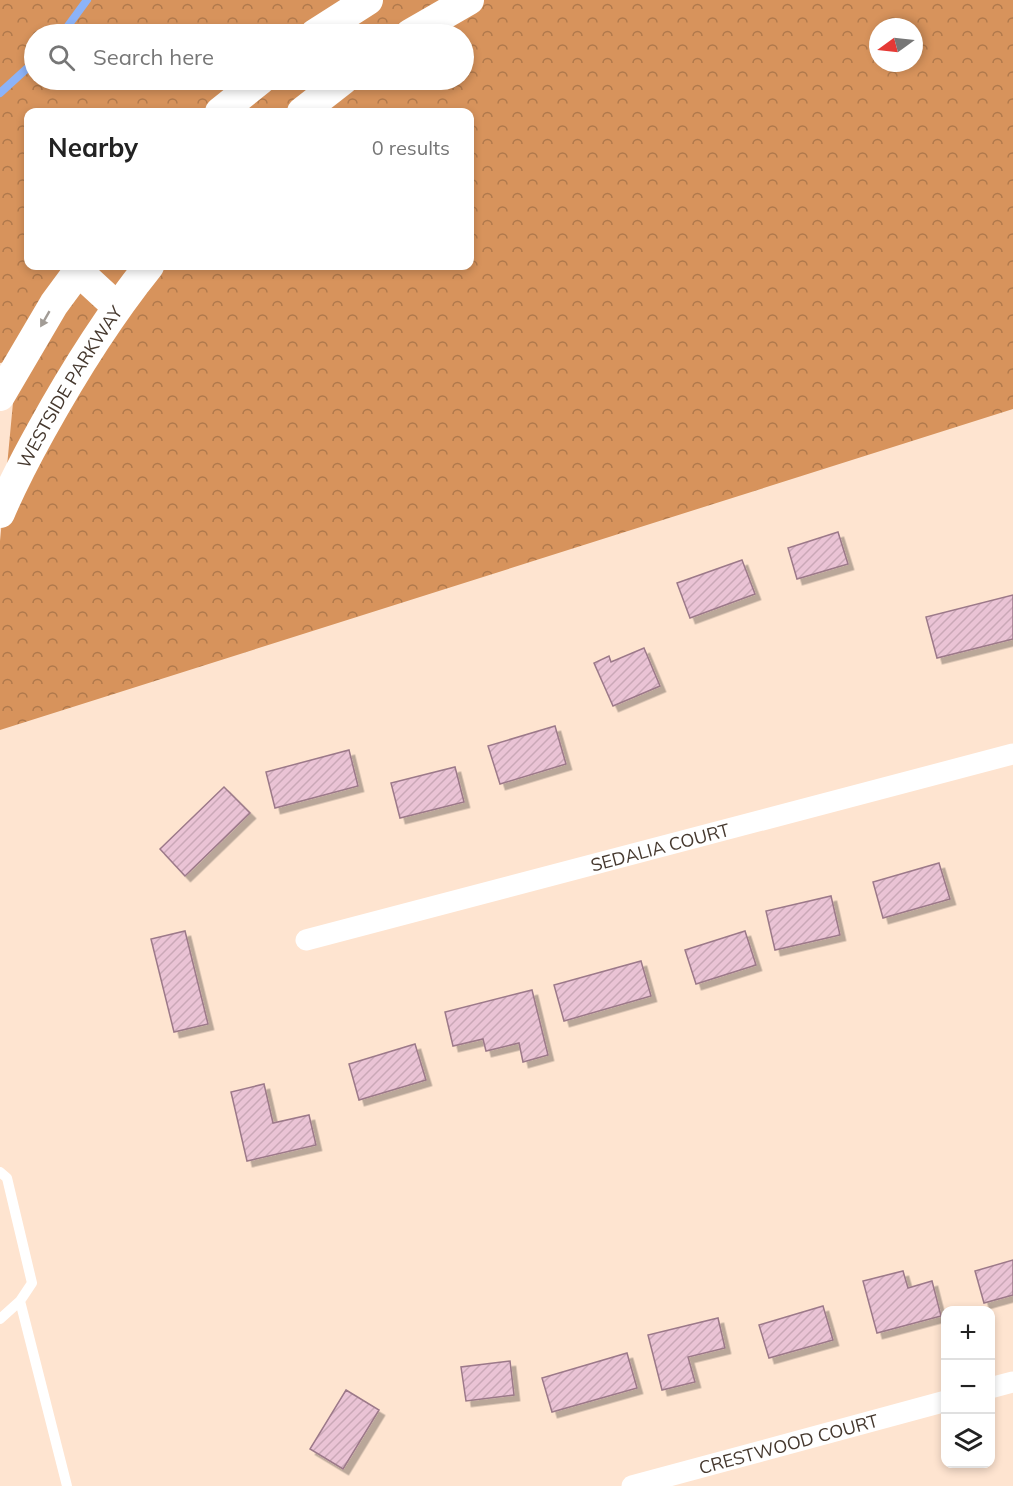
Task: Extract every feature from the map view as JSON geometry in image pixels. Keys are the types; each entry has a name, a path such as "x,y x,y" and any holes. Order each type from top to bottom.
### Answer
{"main road":[{"path":"331,24 368,0"},
{"path":"427,24 469,0"},
{"path":"225,108 248,90"},
{"path":"307,108 330,90"},
{"path":"0,396 54,304 79,270"},
{"path":"82,270 116,306"},
{"name":"WESTSIDE PARKWAY","path":"0,513 62,393 116,306 146,270"}],"street":[{"name":"SEDALIA COURT","path":"306,940 1013,754"},
{"path":"995,1387 1013,1382"},
{"name":"CRESTWOOD COURT","path":"632,1486 941,1402"}],"lane":[{"path":"0,1172 7,1178 32,1283 20,1301 0,1320"},
{"path":"20,1301 67,1486"}],"green space":[{"path":"0,0 1013,0 1013,409 0,730 0,541 17,360 0,363"}],"building":[{"path":"838,532 848,564 797,579 788,548"},
{"path":"742,560 755,594 690,618 677,583"},
{"path":"1013,595 1013,639 937,658 926,617"},
{"path":"644,648 660,686 613,706 594,663 609,656 611,662"},
{"path":"555,726 566,764 500,784 488,746"},
{"path":"349,750 358,786 275,808 266,772"},
{"path":"455,767 464,802 400,818 391,783"},
{"path":"224,787 250,813 185,876 160,849"},
{"path":"939,863 950,899 883,918 873,882"},
{"path":"831,896 840,935 775,950 766,911"},
{"path":"185,931 208,1024 174,1032 151,939"},
{"path":"745,931 756,965 696,984 685,950"},
{"path":"641,961 651,996 564,1021 554,985"},
{"path":"532,990 548,1055 523,1062 519,1043 486,1051 483,1039 453,1046 445,1012"},
{"path":"415,1044 426,1080 359,1100 349,1064"},
{"path":"264,1084 273,1123 309,1115 316,1145 247,1161 231,1092"},
{"path":"1013,1260 1013,1295 984,1303 975,1271"},
{"path":"903,1271 908,1288 932,1281 941,1316 877,1333 863,1281"},
{"path":"823,1306 833,1340 769,1358 759,1325"},
{"path":"718,1318 725,1348 688,1357 695,1382 662,1390 648,1335"},
{"path":"627,1353 637,1388 552,1412 542,1378"},
{"path":"510,1361 514,1395 466,1401 461,1367"},
{"path":"346,1390 379,1410 343,1469 310,1449"}],"waterway":[{"path":"69,24 87,0"},
{"path":"0,93 24,71"}]}
